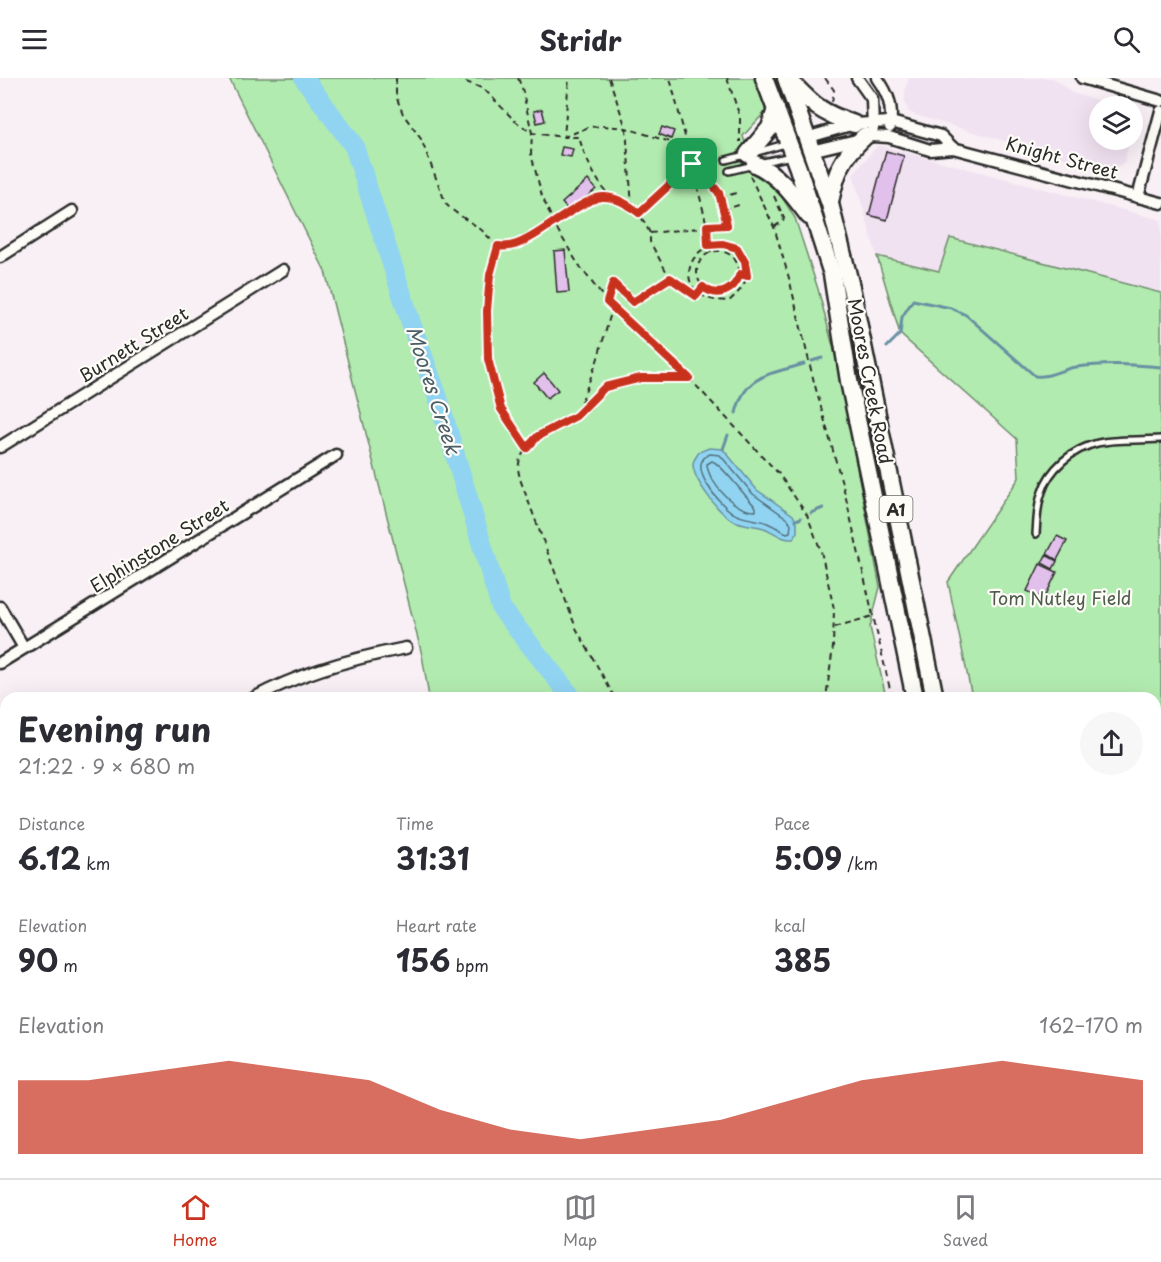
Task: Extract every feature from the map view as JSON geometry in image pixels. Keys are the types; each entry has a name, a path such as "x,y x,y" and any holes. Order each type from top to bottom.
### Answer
{"highway":[{"name":"Moores Creek Road","path":"764,78 791,149 832,274 849,381 914,692"},
{"path":"787,78 824,113 854,124"},
{"name":"Moores Creek Road","path":"787,78 830,204 858,321 934,692"},
{"path":"776,110 770,128 749,160 777,178 816,226"},
{"path":"830,204 843,160 870,131"},
{"name":"Knight Street","path":"791,149 809,144"}],"street":[{"path":"857,78 872,99 870,131"},
{"path":"877,78 890,99 892,110 889,137"},
{"path":"1082,78 1161,101"},
{"path":"1138,197 1161,111"},
{"name":"Knight Street","path":"809,144 870,131 891,122 941,136 953,148"},
{"name":"Knight Street","path":"809,144 854,124 930,150 953,148 1161,203"},
{"path":"0,257 72,212"},
{"name":"Burnett Street","path":"0,447 283,270"},
{"name":"Elphinstone Street","path":"0,663 336,455"},
{"path":"0,607 24,648"},
{"path":"268,692 320,669 363,656 406,648"}],"lane":[{"path":"729,171 749,160 791,149"},
{"path":"726,160 749,160 791,149"},
{"path":"1035,534 1041,494 1050,473 1074,452 1086,445 1098,442 1161,439"}],"path":[{"path":"396,78 396,96 403,114 421,139 446,204 482,230 498,246 513,246 554,224 585,203 599,197 610,197"},
{"path":"456,78 484,89 515,121 532,133 579,137 600,185 610,197 632,206 639,213 650,233 650,242 670,278 696,296 703,287"},
{"path":"518,78 532,133 531,154 542,196 554,224 578,264 607,302 689,378 779,474 804,508 817,539 834,609 826,692"},
{"path":"564,137 569,78"},
{"path":"609,78 626,128 632,206"},
{"path":"670,78 707,226 708,245 711,252"},
{"path":"727,78 740,117 749,160 774,227 789,278 814,382 845,494 891,692"},
{"path":"825,78 834,90 831,104"},
{"path":"564,137 589,127 604,126 626,128 680,146 687,146"},
{"path":"650,233 727,225 719,193 701,171 692,164"},
{"path":"639,213 692,164"},
{"path":"772,190 784,218 781,224 774,227"},
{"path":"720,198 736,193"},
{"path":"723,210 740,205"},
{"path":"723,244 737,248 745,262 747,276 741,290 729,301 712,300 699,293 692,282 688,267 699,251 708,245 723,244"},
{"path":"498,246 490,275 488,359 501,409 527,448"},
{"path":"720,250 733,256 740,267 738,281 728,291 715,293 703,287 698,277 698,264 711,252 720,250"},
{"path":"740,274 747,276"},
{"path":"607,302 613,283 633,302 670,278"},
{"path":"576,416 597,361 613,306"},
{"path":"612,692 576,628 520,479 518,469 520,458 538,436 576,416 605,387 641,378 689,378"},
{"path":"834,627 873,616"}],"shaded area":[{"path":"909,78 1053,78 1072,93 1089,98 1089,150 1127,150 1124,162 1108,171 918,116 909,112 905,103 905,90"},
{"path":"878,145 1161,220 1161,293 950,238 940,271 877,256 853,174"}],"green space":[{"path":"229,78 755,78 766,111 743,136 754,174 768,182 780,194 795,218 818,289 836,358 880,587 870,627 885,692 428,692 422,655 325,271"},
{"name":"Tom Nutley Field","path":"950,238 1161,293 1161,692 971,692 948,582 1019,478 1017,439 900,334 877,256 939,271"}],"water":[{"path":"709,448 723,449 757,490 793,515 797,523 797,532 793,539 782,537 764,528 736,522 720,511 702,487 694,471 693,462 699,452"}],"building":[{"path":"542,109 545,121 537,123 534,111"},
{"path":"662,127 674,131 671,139 659,134"},
{"path":"562,147 573,149 571,157 560,155"},
{"path":"886,151 904,156 887,220 869,215"},
{"path":"588,180 596,189 570,212 562,203"},
{"path":"565,250 569,292 557,293 554,251"},
{"path":"544,373 558,390 547,398 534,382"},
{"path":"1057,536 1067,541 1057,560 1047,554"},
{"path":"1046,555 1057,561 1053,569 1042,563"},
{"path":"1040,564 1057,572 1044,599 1027,591"}],"waterway":[{"name":"Moores Creek","path":"304,78 354,146 412,326 438,398 501,608 567,692"},
{"path":"887,347 900,334 902,317 913,300 951,308 966,315 1035,376 1046,376 1071,368 1097,365 1161,367"},
{"path":"812,361 822,358"},
{"path":"736,413 740,400 753,383 770,374 804,364"},
{"path":"723,449 728,435"},
{"path":"811,513 823,508"},
{"path":"796,520 801,518"}],"route":[{"path":"692,164 701,171 719,193 727,225 707,226 708,245 723,244 737,248 745,262 747,276 740,274 734,287 728,291 715,293 703,287 696,296 670,278 633,302 613,283 607,302 689,378 641,378 605,387 576,416 538,436 527,448 501,409 488,359 487,311 490,275 498,246 513,246 523,242 585,203 599,197 610,197 632,206 639,213 692,164"}]}
